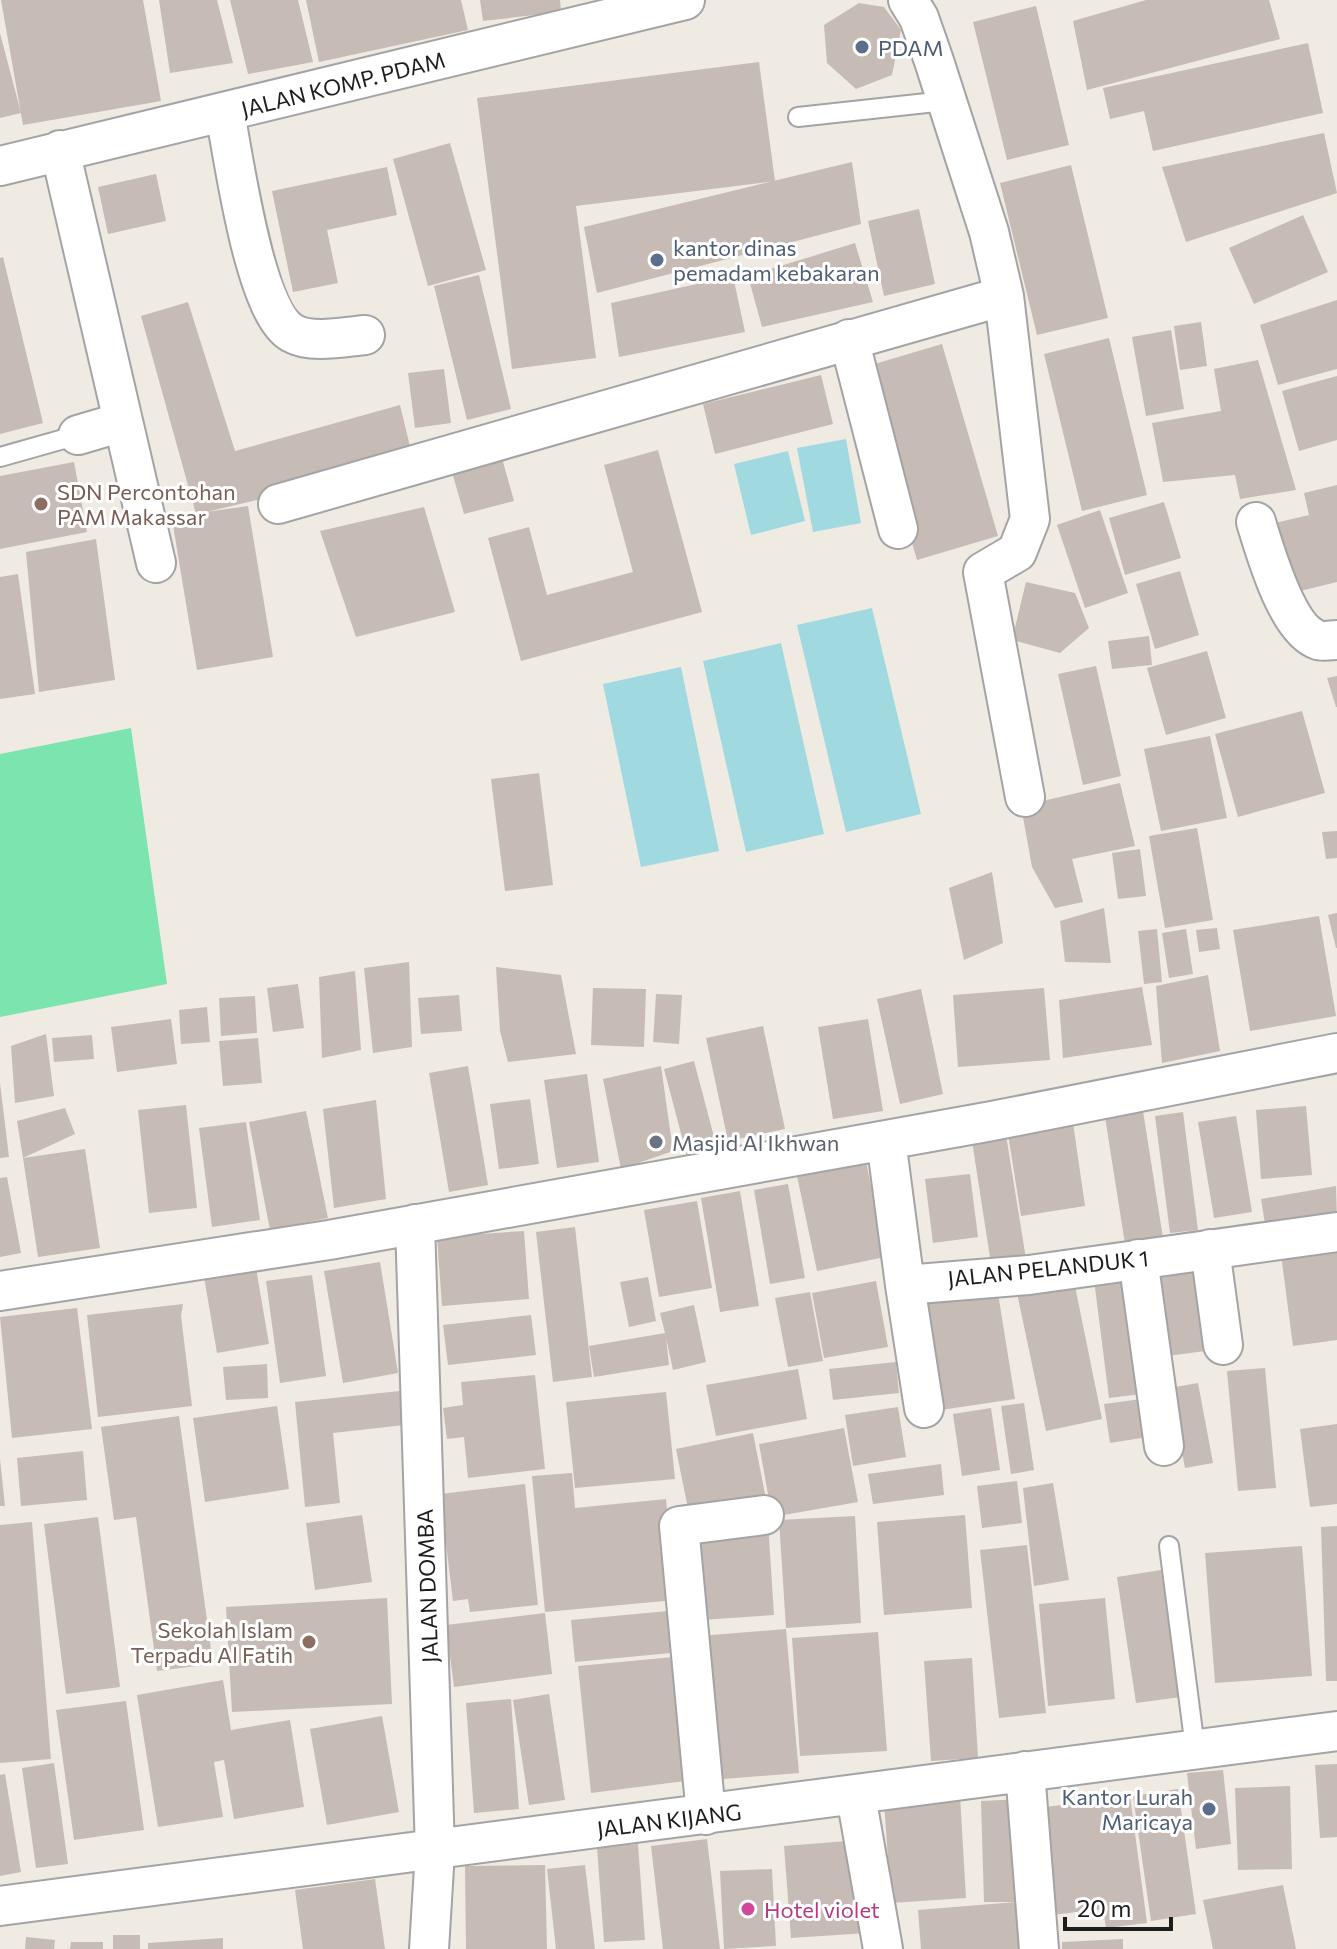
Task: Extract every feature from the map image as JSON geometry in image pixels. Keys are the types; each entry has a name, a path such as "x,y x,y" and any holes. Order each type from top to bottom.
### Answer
{"street":[{"name":"JALAN KOMP. PDAM","path":"0,166 685,0"},
{"path":"908,0 919,18 989,232 1004,296 1030,519 1017,552 983,572 1025,797"},
{"path":"225,113 259,278 275,318 294,335 325,339 365,335"},
{"path":"60,150 156,563"},
{"path":"278,504 1004,296"},
{"path":"849,339 898,529"},
{"path":"78,435 122,422"},
{"path":"1256,522 1269,564 1297,624 1318,640 1337,640"},
{"path":"0,1291 214,1260 886,1140 1337,1053"},
{"path":"886,1140 924,1408"},
{"name":"JALAN DOMBA","path":"415,1224 435,1851 429,1949"},
{"name":"JALAN PELANDUK 1","path":"905,1285 1029,1275 1337,1232"},
{"path":"1210,1249 1223,1345"},
{"path":"1138,1259 1164,1446"},
{"path":"706,1815 679,1526 764,1515"},
{"name":"JALAN KIJANG","path":"0,1906 1337,1731"},
{"path":"1025,1771 1039,1949"},
{"path":"856,1796 883,1949"}],"lane":[{"path":"798,117 945,101"},
{"path":"0,457 78,435"},
{"path":"1169,1546 1195,1748"}],"green space":[{"path":"131,728 167,984 0,1017 0,754"}],"water":[{"path":"846,439 861,523 813,532 797,448"},
{"path":"788,451 805,521 751,535 734,464"},
{"path":"872,608 921,814 846,832 797,625"},
{"path":"781,643 824,834 746,852 703,661"},
{"path":"681,667 719,851 641,867 603,684"}],"building":[{"path":"1,0 143,0 161,101 23,125"},
{"path":"159,0 217,0 233,63 170,73"},
{"path":"230,0 298,0 313,62 248,74"},
{"path":"306,0 461,0 468,30 319,62"},
{"path":"480,0 560,0 561,12 483,21"},
{"path":"1146,0 1269,0 1280,39 1087,90 1073,21"},
{"name":"PDAM","path":"859,3 884,7 901,30 892,75 856,89 827,63 824,25"},
{"path":"1036,6 1069,145 1007,160 973,22"},
{"path":"0,33 21,113 0,118"},
{"path":"1308,43 1323,113 1153,151 1144,111 1110,119 1103,88"},
{"path":"759,62 775,181 576,206 596,358 512,369 477,98"},
{"path":"1324,133 1337,193 1186,242 1162,167"},
{"path":"450,143 486,270 428,286 393,159"},
{"name":"kantor dinas pemadam kebakaran","path":"852,162 861,224 597,293 584,227"},
{"path":"1071,165 1108,318 1037,335 1000,183"},
{"path":"387,167 397,215 327,230 338,283 293,292 272,191"},
{"path":"156,174 166,221 108,234 98,187"},
{"path":"919,209 935,284 884,296 868,221"},
{"path":"1303,215 1328,272 1254,304 1229,248"},
{"path":"855,243 873,302 762,327 748,276"},
{"path":"3,257 43,423 0,434 0,258"},
{"path":"479,275 511,409 467,420 434,286"},
{"path":"733,276 745,332 619,357 611,303"},
{"path":"1337,300 1337,369 1278,385 1260,325"},
{"path":"188,302 235,451 400,405 414,463 206,512 248,506 273,657 197,670 172,519 196,514 141,316"},
{"path":"1201,322 1207,366 1180,370 1174,326"},
{"path":"1171,330 1184,409 1146,416 1132,337"},
{"path":"1109,338 1147,495 1082,511 1044,354"},
{"path":"942,344 998,536 917,560 861,368"},
{"path":"1258,360 1296,490 1240,499 1235,475 1163,482 1152,423 1221,411 1214,369"},
{"path":"444,369 451,423 415,428 408,373"},
{"path":"821,375 833,424 715,454 703,404"},
{"path":"1337,376 1337,440 1299,451 1282,391"},
{"path":"498,444 514,501 464,514 448,458"},
{"path":"658,450 702,612 521,661 488,538 529,527 547,595 633,572 604,465"},
{"name":"SDN Percontohan PAM Makassar","path":"74,462 87,532 0,549 0,476"},
{"path":"1337,485 1337,582 1292,593 1275,523 1309,515 1304,493"},
{"path":"1164,502 1181,558 1125,575 1109,518"},
{"path":"424,507 455,612 356,637 320,531"},
{"path":"1100,510 1128,593 1085,608 1057,525"},
{"path":"96,539 115,680 39,692 26,552"},
{"path":"1180,571 1199,635 1155,649 1136,584"},
{"path":"18,574 35,694 0,699 0,577"},
{"path":"1026,582 1075,593 1089,628 1060,653 1012,640"},
{"path":"1149,636 1152,665 1112,669 1108,641"},
{"path":"1207,651 1226,718 1166,735 1147,668"},
{"path":"1096,666 1121,776 1083,785 1058,674"},
{"path":"1337,676 1337,707 1336,707 1327,678"},
{"path":"1302,711 1325,793 1238,817 1215,734"},
{"path":"1210,736 1227,818 1161,831 1144,749"},
{"path":"539,773 553,885 505,891 491,779"},
{"path":"1120,783 1135,846 1072,859 1083,902 1055,908 1032,867 1021,806"},
{"path":"1197,828 1213,920 1165,928 1149,836"},
{"path":"1337,831 1337,858 1326,859 1322,832"},
{"path":"1140,849 1146,896 1118,899 1112,853"},
{"path":"992,872 1003,943 964,960 949,888"},
{"path":"1104,908 1111,963 1065,962 1060,921"},
{"path":"1337,913 1337,948 1336,948 1328,915"},
{"path":"1319,916 1336,1016 1250,1031 1233,930"},
{"path":"1217,928 1220,949 1199,952 1196,930"},
{"path":"1157,929 1162,982 1144,984 1138,931"},
{"path":"1186,929 1193,974 1169,978 1162,933"},
{"path":"409,962 412,1047 373,1053 364,968"},
{"path":"496,967 561,975 576,1054 508,1062 500,1031"},
{"path":"355,971 361,1050 322,1058 319,977"},
{"path":"1208,975 1220,1051 1162,1063 1156,986"},
{"path":"298,984 304,1028 273,1032 267,988"},
{"path":"1142,987 1152,1045 1063,1058 1059,1000"},
{"path":"593,988 646,989 644,1047 591,1045"},
{"path":"1044,988 1050,1060 958,1067 953,995"},
{"path":"921,989 943,1094 900,1104 877,999"},
{"path":"656,994 682,995 679,1044 653,1042"},
{"path":"459,995 462,1031 421,1034 418,998"},
{"path":"255,996 257,1033 221,1036 219,998"},
{"path":"207,1007 210,1042 181,1044 179,1010"},
{"path":"171,1019 177,1064 117,1072 111,1027"},
{"path":"868,1019 883,1111 833,1119 818,1027"},
{"path":"763,1026 785,1129 728,1141 706,1038"},
{"path":"46,1034 54,1096 15,1103 11,1046"},
{"path":"92,1035 94,1059 54,1062 52,1038"},
{"path":"258,1038 262,1083 223,1086 219,1041"},
{"path":"694,1061 718,1152 688,1160 664,1069"},
{"path":"468,1066 488,1185 449,1192 429,1073"},
{"path":"661,1066 673,1151 621,1169 603,1079"},
{"path":"587,1074 599,1162 557,1168 544,1080"},
{"path":"0,1083 9,1157 0,1158"},
{"path":"530,1099 539,1164 499,1169 490,1104"},
{"path":"376,1100 386,1199 334,1208 323,1109"},
{"path":"186,1105 197,1208 149,1213 138,1110"},
{"path":"1306,1106 1312,1175 1261,1179 1256,1110"},
{"path":"65,1108 75,1134 23,1158 17,1121"},
{"path":"306,1111 328,1218 270,1230 249,1122"},
{"path":"1143,1111 1163,1238 1125,1244 1105,1117"},
{"path":"1183,1112 1198,1230 1170,1233 1155,1116"},
{"path":"1236,1116 1252,1212 1214,1218 1198,1122"},
{"path":"246,1122 260,1220 212,1227 199,1128"},
{"path":"1073,1123 1085,1206 1021,1216 1008,1134"},
{"path":"1006,1135 1026,1259 991,1264 972,1141"},
{"path":"85,1149 100,1248 38,1257 23,1158"},
{"path":"866,1161 885,1257 817,1271 797,1176"},
{"path":"970,1174 978,1237 933,1243 925,1179"},
{"path":"7,1177 21,1253 0,1257 0,1178"},
{"path":"788,1184 805,1278 770,1284 754,1190"},
{"path":"1336,1186 1337,1224 1267,1236 1261,1199"},
{"path":"740,1191 759,1306 720,1312 701,1198"},
{"path":"697,1201 712,1288 659,1297 644,1210"},
{"path":"575,1227 592,1377 553,1382 536,1232"},
{"path":"524,1231 529,1299 442,1306 437,1237"},
{"path":"1337,1239 1337,1340 1293,1346 1280,1247"},
{"path":"1191,1259 1205,1351 1160,1357 1147,1265"},
{"path":"380,1262 398,1373 343,1383 324,1271"},
{"path":"1134,1267 1149,1393 1109,1398 1093,1272"},
{"path":"256,1268 269,1344 217,1353 204,1277"},
{"path":"312,1275 326,1376 280,1383 266,1281"},
{"path":"648,1277 656,1321 629,1327 620,1282"},
{"path":"876,1281 888,1347 824,1358 812,1293"},
{"path":"996,1281 1015,1399 934,1411 915,1293"},
{"path":"1074,1281 1102,1419 1046,1431 1017,1293"},
{"path":"810,1292 823,1361 788,1367 775,1298"},
{"path":"183,1304 181,1316 192,1406 98,1417 87,1315"},
{"path":"694,1305 706,1362 673,1370 666,1338 669,1365 594,1377 589,1346 665,1333 660,1313"},
{"path":"77,1308 92,1429 12,1438 0,1317"},
{"path":"531,1315 536,1355 448,1365 443,1325"},
{"path":"896,1362 899,1393 833,1400 829,1369"},
{"path":"267,1364 268,1398 226,1400 223,1367"},
{"path":"1265,1368 1276,1488 1238,1491 1227,1371"},
{"path":"798,1369 807,1419 716,1436 706,1385"},
{"path":"535,1375 545,1469 468,1478 464,1437 447,1439 443,1408 463,1405 461,1382"},
{"path":"1198,1383 1213,1463 1185,1468 1170,1388"},
{"path":"400,1391 404,1425 333,1433 340,1503 305,1507 295,1402"},
{"path":"666,1392 675,1479 575,1488 566,1402"},
{"path":"1149,1398 1154,1436 1110,1443 1104,1404"},
{"path":"1024,1403 1034,1470 1011,1474 1001,1406"},
{"path":"277,1406 289,1489 205,1502 193,1418"},
{"path":"898,1407 906,1457 853,1466 845,1415"},
{"path":"991,1408 1000,1470 962,1476 953,1414"},
{"path":"179,1416 213,1664 157,1671 136,1517 114,1520 101,1427"},
{"path":"1337,1424 1337,1504 1310,1507 1300,1429"},
{"path":"844,1428 858,1502 772,1517 759,1444"},
{"path":"753,1433 767,1504 690,1519 676,1449"},
{"path":"83,1451 87,1500 21,1506 17,1458"},
{"path":"0,1459 5,1506 0,1506"},
{"path":"941,1464 944,1495 873,1504 868,1474"},
{"path":"572,1473 575,1508 666,1499 675,1600 545,1612 532,1476"},
{"path":"1017,1481 1022,1523 982,1528 977,1486"},
{"path":"1053,1483 1069,1580 1034,1586 1023,1488"},
{"path":"525,1484 538,1605 470,1612 468,1599 453,1601 440,1494"},
{"path":"362,1515 372,1582 315,1590 306,1523"},
{"path":"965,1515 972,1608 884,1615 877,1522"},
{"path":"855,1516 861,1623 786,1628 779,1520"},
{"path":"98,1517 120,1687 66,1694 44,1524"},
{"path":"32,1522 51,1759 0,1763 0,1525"},
{"path":"768,1522 774,1615 701,1620 694,1526"},
{"path":"1337,1526 1337,1681 1326,1681 1321,1527"},
{"path":"1027,1545 1046,1713 999,1718 980,1550"},
{"path":"1302,1546 1312,1676 1215,1683 1205,1553"},
{"path":"1161,1570 1181,1697 1136,1703 1117,1577"},
{"name":"Sekolah Islam Terpadu Al Fatih","path":"387,1598 392,1704 232,1712 226,1607"},
{"path":"1105,1598 1115,1699 1048,1706 1039,1604"},
{"path":"679,1610 682,1652 575,1662 571,1620"},
{"path":"545,1613 552,1674 454,1687 446,1625"},
{"path":"786,1629 799,1773 711,1780 699,1636"},
{"path":"878,1632 887,1751 800,1756 792,1638"},
{"path":"684,1656 693,1780 591,1793 578,1666"},
{"path":"972,1658 978,1758 931,1761 924,1661"},
{"path":"223,1680 231,1730 290,1720 304,1807 234,1819 224,1760 214,1762 223,1817 158,1827 137,1695"},
{"path":"549,1694 565,1800 529,1805 513,1700"},
{"path":"511,1699 519,1809 474,1813 466,1703"},
{"path":"126,1701 144,1830 74,1840 56,1710"},
{"path":"382,1716 399,1812 327,1825 310,1729"},
{"path":"54,1763 68,1864 36,1868 22,1768"},
{"path":"1337,1764 1337,1837 1320,1838 1315,1765"},
{"name":"Kantor Lurah Maricaya","path":"1223,1770 1231,1844 1196,1849 1187,1773"},
{"path":"5,1774 21,1872 0,1876 0,1775"},
{"path":"1290,1786 1292,1869 1238,1870 1235,1788"},
{"path":"1178,1789 1196,1914 1151,1921 1133,1796"},
{"path":"960,1796 966,1898 891,1903 884,1802"},
{"path":"1130,1796 1147,1923 1106,1928 1103,1909 1052,1915 1038,1808"},
{"path":"1022,1799 1024,1949 921,1949 918,1910 1016,1902 984,1902 981,1801"},
{"path":"707,1839 720,1949 663,1949 651,1846"},
{"path":"860,1840 867,1933 791,1938 784,1846"},
{"path":"638,1844 645,1940 604,1942 597,1848"},
{"path":"545,1865 547,1949 466,1949 465,1866"},
{"path":"585,1865 595,1949 556,1949 547,1869"},
{"name":"Hotel violet","path":"772,1869 776,1946 724,1949 720,1871"},
{"path":"375,1879 385,1949 303,1949 295,1890"},
{"path":"1283,1885 1296,1949 1213,1949 1203,1900"},
{"path":"113,1935 140,1935 140,1949 113,1949"},
{"path":"26,1937 55,1940 54,1949 25,1949"},
{"path":"223,1938 223,1949 148,1949 148,1943"},
{"path":"1123,1939 1123,1949 1062,1949 1062,1942"},
{"path":"71,1942 103,1942 103,1949 70,1949"}],"place":[{"name":"PDAM","path":"862,47"},
{"name":"kantor dinas pemadam kebakaran","path":"657,260"},
{"name":"SDN Percontohan PAM Makassar","path":"41,504"},
{"name":"Masjid Al Ikhwan","path":"656,1142"},
{"name":"Sekolah Islam Terpadu Al Fatih","path":"309,1642"},
{"name":"Kantor Lurah Maricaya","path":"1209,1809"},
{"name":"Hotel violet","path":"748,1909"}]}
